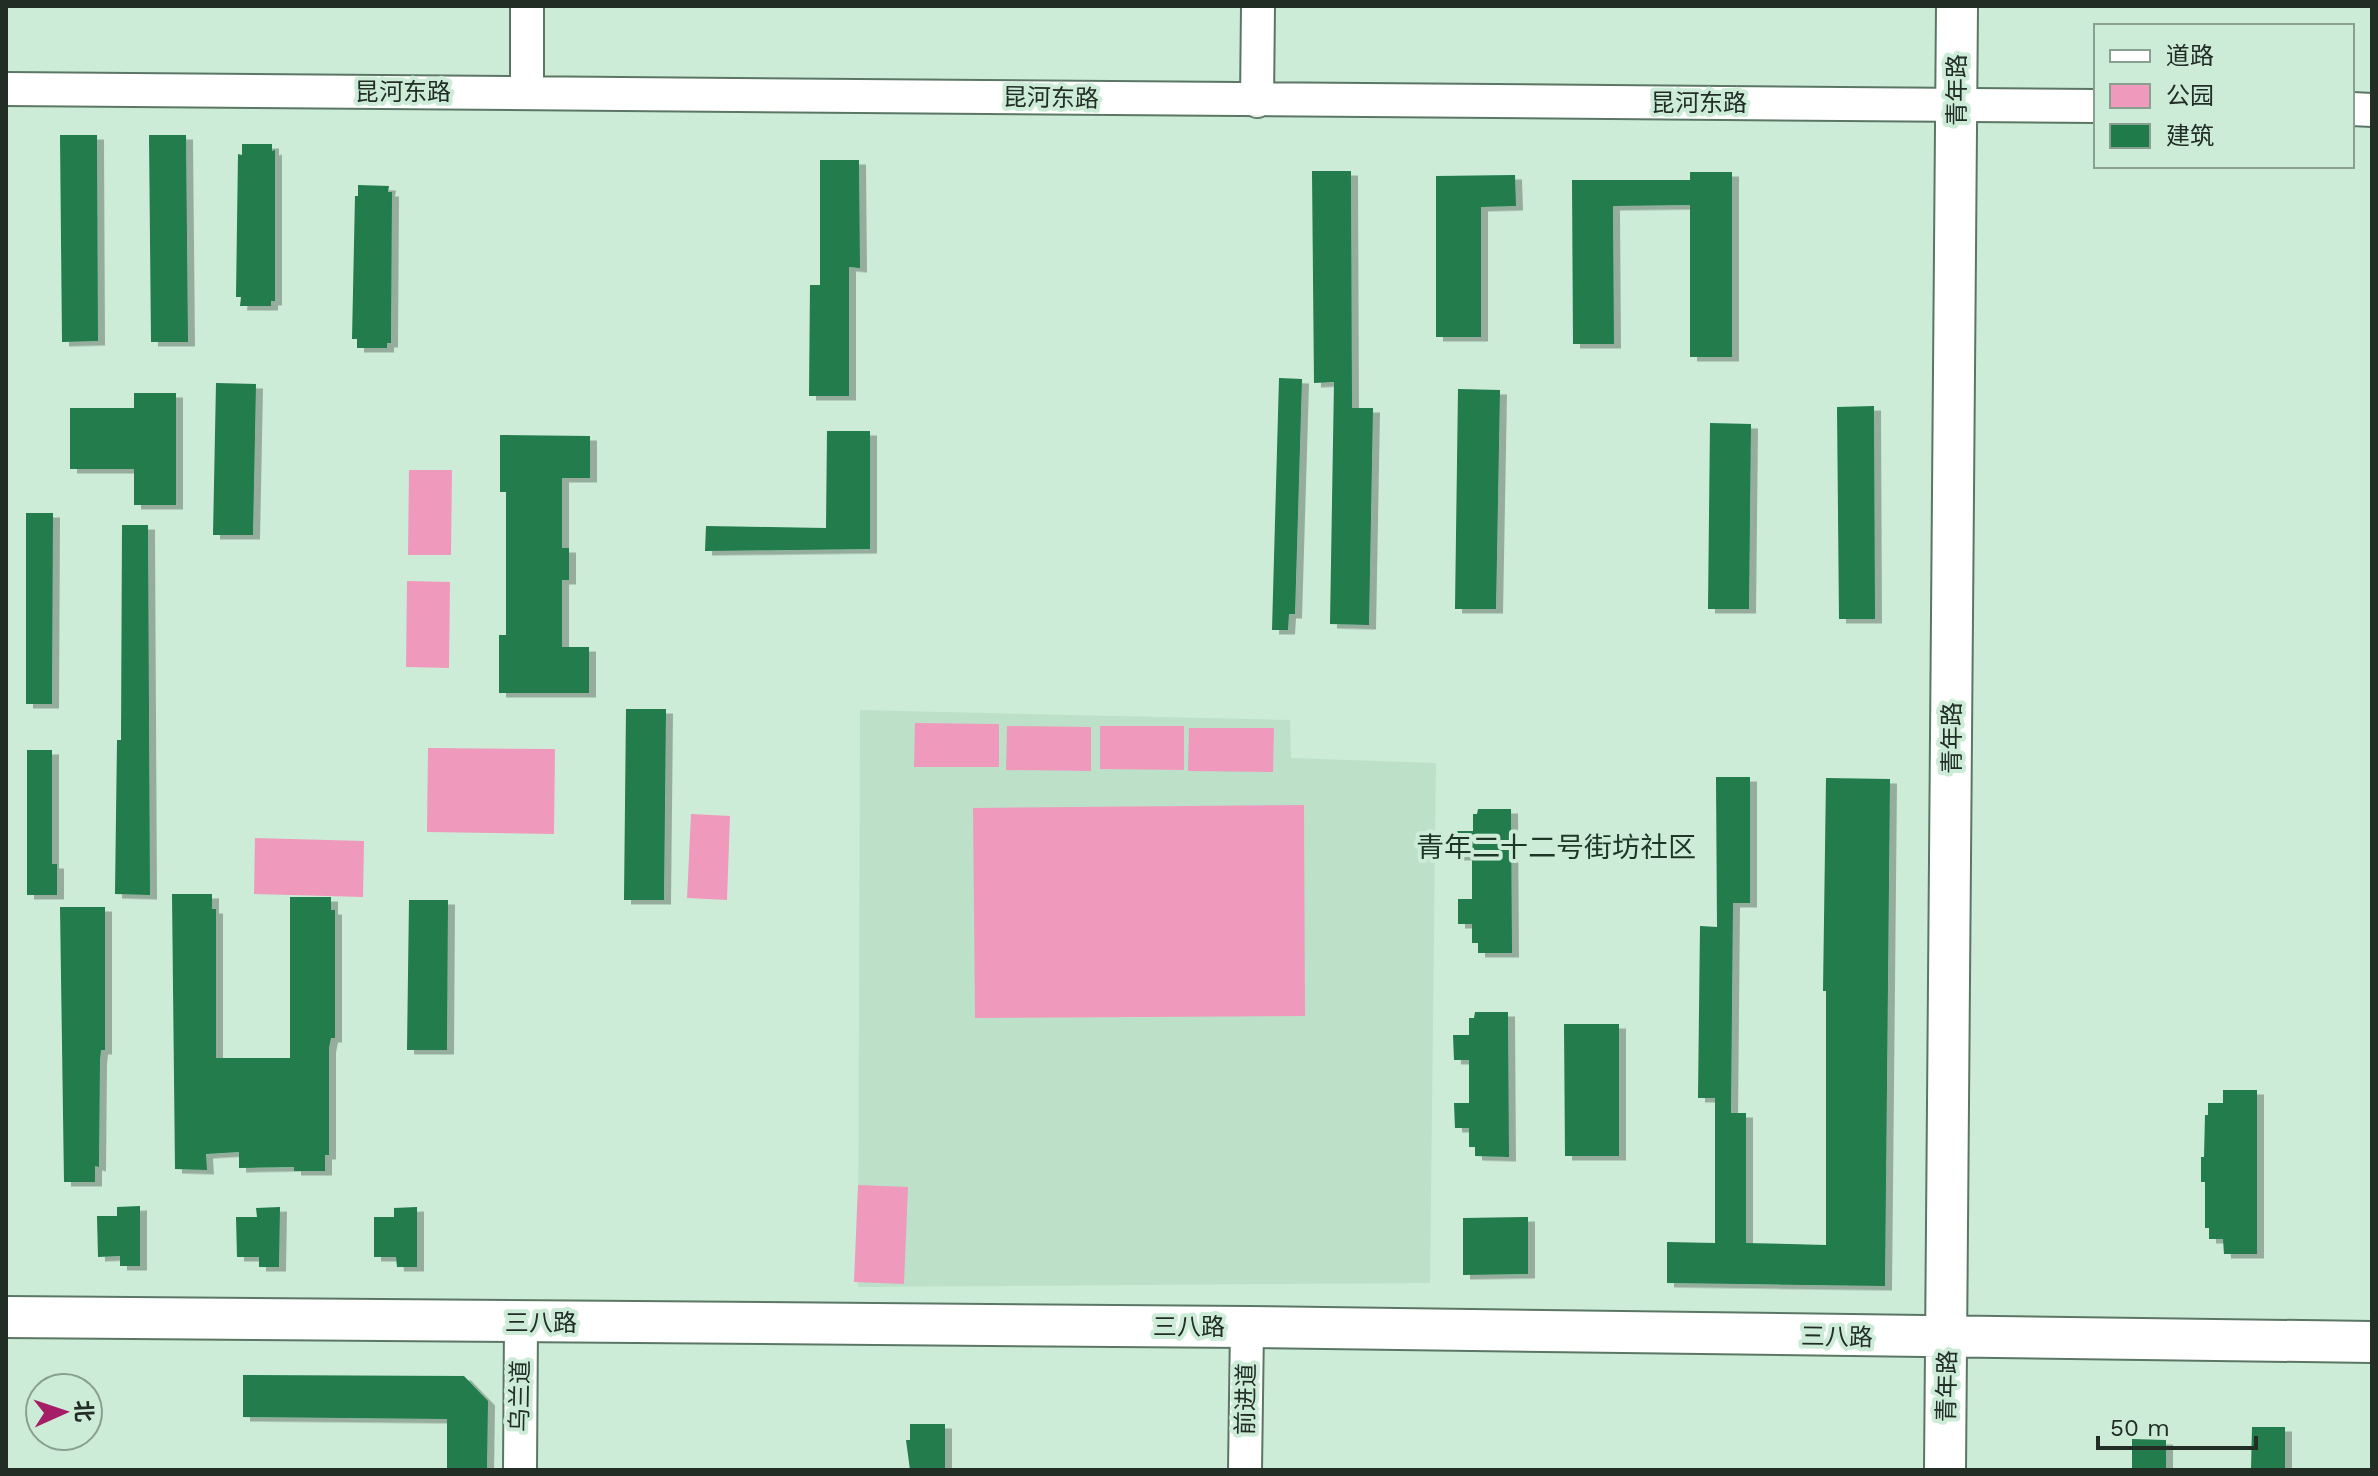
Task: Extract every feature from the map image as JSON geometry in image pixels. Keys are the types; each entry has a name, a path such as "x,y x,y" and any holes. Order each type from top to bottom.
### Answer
{"main road":[{"name":"青年路","path":"1945,1470 1957,6"},
{"name":"三八路","path":"6,1317 1247,1327 2372,1342"}],"street":[{"path":"527,6 527,92"},
{"path":"1257,101 1258,6"},
{"name":"昆河东路","path":"6,89 2094,106"},
{"name":"乌兰道","path":"520,1470 521,1323"},
{"name":"前进道","path":"1245,1470 1247,1327"}],"shaded area":[{"path":"860,710 1290,720 1291,758 1436,763 1430,1283 858,1287"}],"green space":[{"path":"409,470 452,470 451,555 408,555"},
{"path":"407,581 450,582 449,668 406,667"},
{"path":"915,723 999,724 999,767 914,767"},
{"path":"1007,726 1091,727 1091,771 1006,770"},
{"path":"1100,726 1184,726 1184,770 1100,769"},
{"path":"1189,728 1274,728 1273,772 1188,771"},
{"path":"428,748 555,749 554,834 427,832"},
{"path":"1304,805 1305,1016 975,1018 973,808"},
{"path":"691,814 730,816 727,900 687,898"},
{"path":"255,838 364,841 363,897 254,894"},
{"path":"858,1185 908,1187 904,1284 854,1282"}],"building":[{"path":"60,135 97,135 98,341 62,342"},
{"path":"149,135 186,135 188,342 151,342"},
{"path":"242,144 272,144 272,151 275,150 275,301 271,301 271,306 240,306 241,297 236,297 238,154 242,155"},
{"path":"820,160 859,160 860,268 849,267 849,396 809,396 810,285 820,285"},
{"path":"1312,171 1351,171 1352,408 1373,408 1369,625 1330,624 1334,382 1314,383"},
{"path":"1690,172 1732,172 1732,357 1690,357 1690,205 1613,206 1614,344 1573,344 1572,180 1690,180"},
{"path":"1515,175 1516,206 1481,207 1481,337 1436,337 1436,176"},
{"path":"358,185 389,186 388,192 392,192 391,343 387,343 387,348 357,348 357,339 352,339 355,196 358,196"},
{"path":"1279,378 1302,379 1295,614 1289,614 1288,630 1272,630"},
{"path":"216,383 256,384 253,535 213,535"},
{"path":"1458,389 1500,390 1496,609 1455,609"},
{"path":"134,393 176,393 176,505 134,505 134,469 70,469 70,408 134,408"},
{"path":"1874,406 1875,619 1839,619 1837,407"},
{"path":"1710,423 1751,424 1749,609 1708,609"},
{"path":"827,431 870,431 870,549 705,551 706,526 826,528"},
{"path":"500,435 590,436 590,478 562,478 562,548 569,548 569,580 562,580 562,647 589,647 589,693 499,693 499,635 506,635 506,492 500,492"},
{"path":"26,513 53,513 52,704 26,704"},
{"path":"122,525 148,525 150,895 115,894 117,740 121,740"},
{"path":"626,709 666,709 664,900 624,900"},
{"path":"27,750 52,750 52,864 57,864 57,895 27,895"},
{"path":"1716,777 1750,777 1750,903 1733,903 1731,1113 1746,1113 1746,1243 1826,1245 1826,991 1823,991 1826,778 1890,779 1885,1286 1667,1283 1667,1242 1715,1243 1715,1098 1698,1098 1700,926 1717,927"},
{"path":"1478,809 1511,809 1512,953 1478,953 1478,943 1472,943 1472,924 1458,924 1458,899 1472,899 1472,856 1457,856 1457,831 1473,831 1473,814 1477,814"},
{"path":"172,894 212,894 212,909 216,909 216,1058 290,1058 290,897 331,897 331,910 335,910 335,1038 331,1038 329,1048 329,1155 325,1155 325,1171 294,1171 294,1167 239,1168 239,1152 206,1154 207,1170 175,1169"},
{"path":"409,900 448,900 447,1050 407,1050"},
{"path":"60,907 105,907 105,1050 101,1050 100,1060 99,1167 95,1166 95,1182 64,1182"},
{"path":"1475,1012 1508,1012 1509,1157 1475,1156 1475,1147 1469,1147 1469,1128 1455,1128 1454,1103 1469,1103 1469,1060 1454,1060 1453,1035 1469,1035 1469,1018 1474,1018"},
{"path":"1564,1024 1619,1024 1619,1156 1565,1156"},
{"path":"2223,1090 2257,1090 2257,1254 2224,1254 2223,1239 2209,1239 2209,1228 2205,1228 2205,1182 2201,1182 2201,1157 2204,1157 2205,1115 2208,1115 2208,1103 2223,1103"},
{"path":"140,1206 140,1266 120,1266 120,1256 98,1257 97,1216 117,1216 117,1207"},
{"path":"280,1207 279,1267 259,1267 259,1257 237,1257 236,1217 257,1217 256,1208"},
{"path":"417,1207 417,1267 397,1267 396,1257 374,1257 374,1217 394,1217 394,1208"},
{"path":"1528,1217 1528,1274 1463,1275 1463,1218"},
{"path":"243,1375 464,1376 488,1401 487,1470 447,1470 447,1419 243,1417"},
{"path":"910,1424 945,1424 945,1470 910,1470 906,1440 910,1440"},
{"path":"2252,1427 2285,1427 2285,1470 2251,1470"},
{"path":"2132,1439 2166,1440 2166,1470 2132,1470"}],"district":[{"name":"青年二十二号街坊社区","path":"1556,847"}]}
